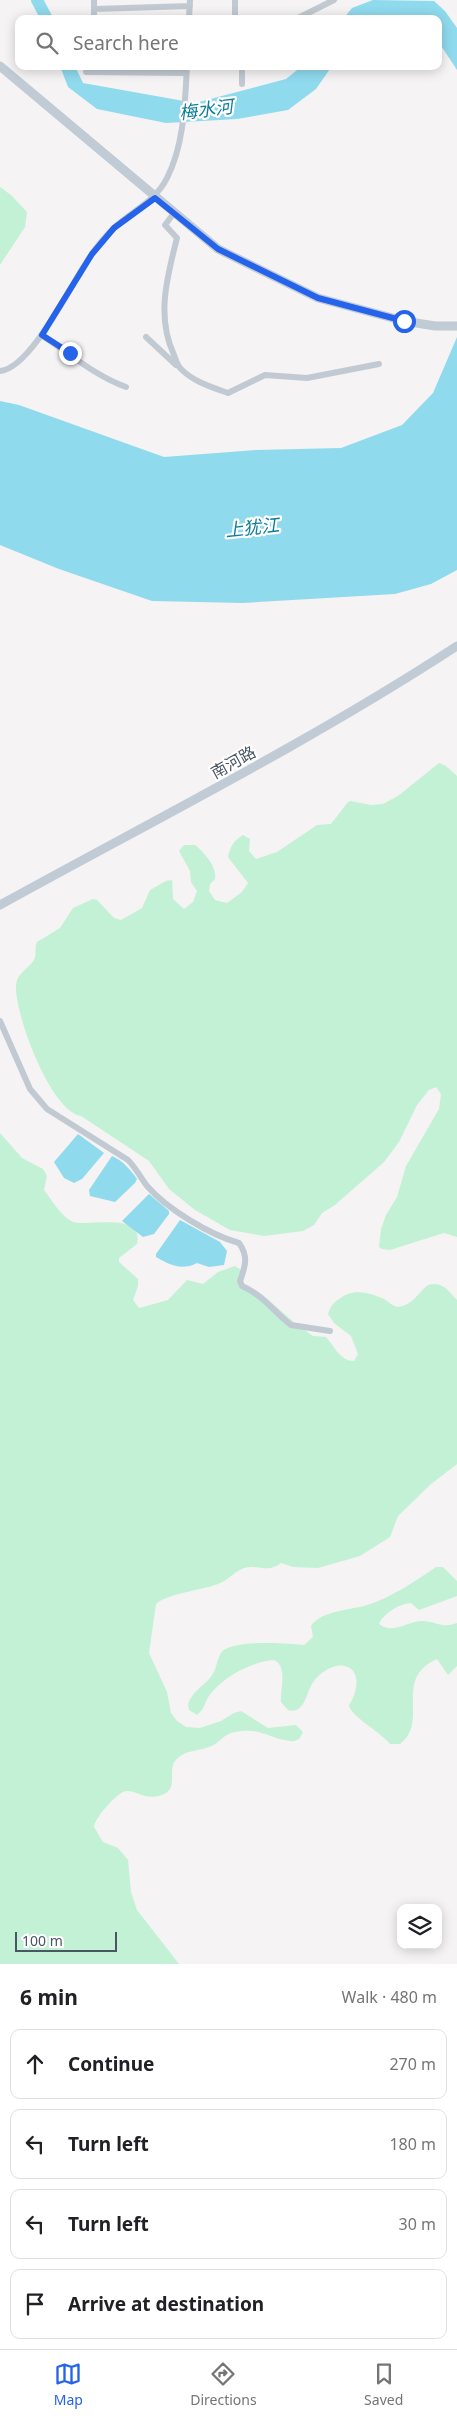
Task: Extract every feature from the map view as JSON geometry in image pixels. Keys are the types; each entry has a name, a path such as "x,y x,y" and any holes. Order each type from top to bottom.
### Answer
{"main road":[{"path":"0,66 218,249 318,298 404,321 435,326 457,326"},
{"name":"南河路","path":"0,905 312,736 388,691 457,646"}],"street":[{"path":"94,0 94,15"},
{"path":"235,0 235,15"},
{"path":"304,15 334,0"},
{"path":"94,9 190,3"},
{"path":"0,371 6,370 19,362 42,335 92,254 114,228 155,198 174,164 182,127 186,70 86,72 86,70"},
{"path":"242,70 242,84"},
{"path":"174,213 165,226 177,238 166,281 163,319 170,346 179,368"},
{"path":"42,335 106,380 126,387"},
{"path":"146,338 179,368 198,382 228,393 264,375 307,378 378,364"},
{"path":"0,1021 30,1089 47,1109 128,1160 138,1170 146,1185 177,1212 225,1240 239,1243 247,1263 240,1281 242,1286 262,1298 286,1322 291,1325 330,1331"}],"green space":[{"path":"0,187 11,195 27,212 25,227 0,265"},
{"path":"439,763 446,766 457,776 457,1237 444,1233 390,1250 379,1247 381,1229 386,1215 397,1197 406,1166 439,1109 441,1094 436,1087 429,1090 417,1105 399,1142 384,1162 335,1205 322,1213 314,1225 303,1231 264,1236 230,1230 195,1210 169,1189 149,1161 69,1110 57,1097 36,1059 21,1016 16,985 18,977 34,960 37,942 60,928 73,908 93,899 97,900 114,918 121,920 142,908 150,890 166,881 172,880 173,899 184,909 193,902 197,891 191,882 190,871 179,851 184,845 195,845 206,856 215,874 215,879 210,884 209,891 215,900 227,903 242,892 248,883 228,857 233,844 243,835 250,839 249,851 256,859 277,852 317,825 331,824 348,802 371,805 383,804 398,796"},
{"path":"0,1133 22,1158 43,1169 47,1176 44,1190 69,1220 81,1223 114,1222 132,1227 137,1234 137,1244 119,1258 119,1262 138,1279 138,1286 133,1300 139,1308 168,1300 187,1280 203,1284 218,1272 235,1266 241,1270 244,1284 252,1291 263,1295 296,1324 313,1336 326,1337 341,1356 354,1361 358,1354 351,1336 334,1323 328,1314 333,1304 344,1296 355,1292 373,1294 398,1307 408,1304 428,1285 438,1284 457,1300 457,1464 431,1484 398,1516 390,1537 360,1556 318,1568 293,1567 281,1563 271,1568 244,1568 218,1584 176,1595 156,1604 149,1653 167,1692 171,1713 177,1721 186,1727 200,1728 221,1721 241,1711 268,1728 296,1725 303,1732 300,1738 293,1741 282,1740 251,1731 231,1733 212,1746 183,1754 173,1765 171,1786 166,1793 153,1797 126,1791 117,1796 107,1806 95,1823 94,1827 103,1842 118,1848 128,1860 131,1892 137,1910 179,1964 0,1964"},
{"path":"436,1567 443,1567 457,1581 457,1596 419,1610 411,1603 407,1603 388,1613 379,1624 384,1627 395,1628 422,1621 443,1625 457,1623 457,1666 448,1675 437,1659 424,1667 416,1677 413,1689 412,1724 408,1735 400,1744 390,1744 351,1709 349,1705 354,1696 356,1679 352,1670 343,1666 328,1669 318,1676 312,1684 304,1703 293,1711 288,1710 281,1702 282,1672 281,1667 274,1660 257,1663 240,1670 218,1686 197,1715 189,1710 188,1704 190,1700 212,1675 219,1656 226,1649 260,1643 304,1645 313,1637 311,1626 321,1617 384,1599"}],"water":[{"path":"373,0 434,1 445,11 457,28 457,70 442,47 442,15 346,15 352,8"},
{"path":"62,70 77,70 83,83 195,103 286,79 297,70 329,70 316,89 288,110 237,119 166,123 97,109 68,87"},
{"name":"上犹江","path":"457,337 457,570 431,584 395,594 243,603 152,601 59,569 0,545 0,401 19,405 164,457 256,450 341,448 402,425 433,393"},
{"path":"78,1134 104,1153 82,1179 74,1183 64,1178 54,1162"},
{"path":"112,1156 120,1160 137,1179 115,1202 90,1196 89,1190"},
{"path":"149,1194 169,1211 169,1214 154,1234 143,1237 122,1221"},
{"path":"180,1220 220,1242 227,1251 224,1265 209,1267 197,1263 181,1267 171,1265 156,1257 156,1254"}],"waterway":[{"name":"梅水河","path":"37,0 45,15"}],"route":[{"path":"70,353 42,335 61,301 92,254 114,228 155,198 218,249 318,298 404,321"}]}
